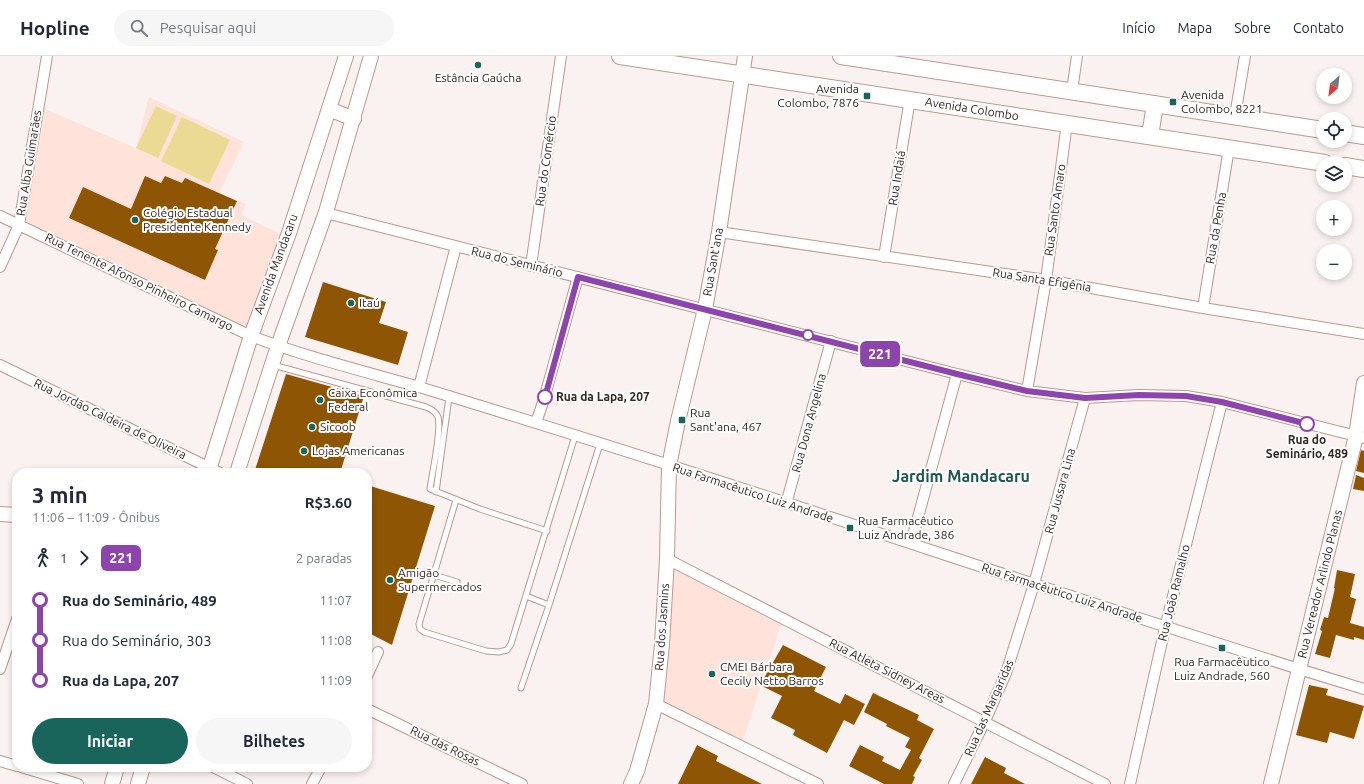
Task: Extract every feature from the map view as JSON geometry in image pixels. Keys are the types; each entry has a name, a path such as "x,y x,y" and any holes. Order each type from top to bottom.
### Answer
{"main road":[{"name":"Avenida Colombo","path":"620,56 1316,162"},
{"path":"841,56 912,61 1072,91 1316,129"},
{"path":"1150,136 1155,104"},
{"path":"1352,134 1364,136"},
{"path":"1352,167 1364,169"}],"street":[{"name":"Rua Alba Guimarães","path":"0,266 19,224 47,56"},
{"name":"Avenida Mandacaru","path":"213,468 251,336 288,233 346,56"},
{"path":"239,468 278,346 326,213 371,56"},
{"name":"Rua do Comércio","path":"531,266 561,56"},
{"name":"Rua Sant'ana","path":"669,466 678,420 705,309 719,232 745,56"},
{"path":"1072,91 1077,56"},
{"path":"1235,116 1245,56"},
{"name":"Rua Indaiá","path":"884,257 910,99"},
{"path":"329,109 354,119"},
{"name":"Rua Santo Amaro","path":"1027,391 1046,280 1067,124"},
{"name":"Rua da Penha","path":"1203,308 1229,148"},
{"name":"Rua do Seminário","path":"326,213 1027,391 1085,398 1139,395 1186,396 1222,402 1360,437"},
{"name":"Rua Tenente Afonso Pinheiro Camargo","path":"0,216 251,336 278,346"},
{"name":"Rua Santa Efigênia","path":"719,232 1046,280 1203,308 1364,334"},
{"path":"419,387 456,246"},
{"path":"536,423 544,400 578,277"},
{"name":"Rua Dona Angelina","path":"786,504 831,341"},
{"name":"Rua Farmacêutico Luiz Andrade","path":"278,346 536,423 911,543 1165,628 1364,689"},
{"name":"Rua Jordão Caldeira de Oliveira","path":"0,365 206,468"},
{"path":"911,543 957,374"},
{"name":"Rua Vereador Arlindo Planas","path":"1271,784 1299,670 1360,437 1364,382"},
{"name":"Rua Jussara Lina","path":"1034,584 1085,398"},
{"name":"Rua João Ramalho","path":"1130,784 1165,628 1222,402"},
{"name":"Rua dos Jasmins","path":"631,784 637,771 656,704 667,559 669,466"},
{"path":"0,514 12,515"},
{"name":"Rua Atleta Sidney Areas","path":"667,559 985,721 1105,784"},
{"name":"Rua das Margaridas","path":"954,784 985,721 1006,673 1034,584"},
{"path":"0,669 12,634"},
{"path":"372,665 378,652"},
{"path":"656,704 818,784"},
{"name":"Rua das Rosas","path":"372,711 522,784"},
{"path":"0,761 12,765"},
{"path":"38,772 78,784"},
{"path":"112,784 116,772"},
{"path":"138,784 142,772"},
{"path":"223,772 247,784"},
{"path":"312,784 318,772"}],"lane":[{"path":"272,364 433,410 438,416 439,429 430,489 456,500 547,531"},
{"path":"436,492 449,397"},
{"path":"456,500 419,624 420,629 424,632 486,651 499,652 507,650 511,644 547,531 575,436"},
{"path":"520,688 549,605 600,444"},
{"path":"434,575 457,582"},
{"path":"526,596 549,605"}],"shaded area":[{"name":"Colégio Estadual Presidente Kennedy","path":"149,97 244,142 219,193 246,204 241,215 287,237 251,336 19,225 38,106 136,148"},
{"path":"156,106 177,116 158,158 136,148"},
{"path":"182,117 230,140 209,184 161,161"},
{"name":"CMEI Bárbara Cecily Netto Barros","path":"667,559 783,618 741,747 656,704"}],"building":[{"path":"145,176 161,183 165,176 182,183 185,178 237,201 215,249 218,250 205,280 69,218 83,187 131,209"},
{"path":"323,282 386,302 379,323 408,332 398,365 305,337"},
{"path":"286,374 364,396 342,468 256,468"},
{"path":"1361,450 1364,451 1364,473 1356,471"},
{"path":"1356,475 1364,478 1364,491 1353,489"},
{"name":"Amigão Supermercados","path":"372,487 435,506 392,645 372,635"},
{"path":"1337,570 1355,574 1350,597 1356,599 1350,623 1364,627 1364,640 1354,637 1354,640 1336,635 1330,658 1315,654 1322,631 1320,630 1324,617 1328,618 1335,588"},
{"path":"783,645 826,667 814,691 840,704 845,694 865,704 854,725 844,720 827,753 793,735 795,730 771,718 782,696 760,685"},
{"path":"1309,685 1328,689 1326,695 1364,706 1354,739 1330,732 1327,743 1296,735"},
{"path":"873,693 919,715 917,720 934,729 919,758 922,760 913,776 915,777 912,784 884,784 849,766 860,745 884,757 882,761 900,770 911,750 905,747 910,738 886,726 887,724 864,712"},
{"path":"697,745 718,756 716,761 762,784 678,784"},
{"path":"985,757 1006,768 1004,773 1025,784 971,784"}],"bus line":[{"name":"221","path":"545,397 578,277 1027,391 1085,398 1139,395 1186,396 1222,402 1307,424"}],"place":[{"name":"Estância Gaúcha","path":"478,65"},
{"name":"Avenida Colombo, 7876","path":"867,96"},
{"name":"Avenida Colombo, 8221","path":"1173,102"},
{"name":"Colégio Estadual Presidente Kennedy","path":"135,220"},
{"name":"Itaú","path":"351,303"},
{"name":"Rua da Lapa, 207","path":"545,397"},
{"name":"Caixa Econômica Federal","path":"320,400"},
{"name":"Rua Sant'ana, 467","path":"682,420"},
{"name":"Rua do Seminário, 489","path":"1307,424"},
{"name":"Sicoob","path":"312,427"},
{"name":"Lojas Americanas","path":"304,451"},
{"name":"Rua Farmacêutico Luiz Andrade, 386","path":"850,528"},
{"name":"Amigão Supermercados","path":"390,580"},
{"name":"Rua Farmacêutico Luiz Andrade, 560","path":"1222,648"},
{"name":"CMEI Bárbara Cecily Netto Barros","path":"712,674"}],"district":[{"name":"Jardim Mandacaru","path":"961,476"}]}
